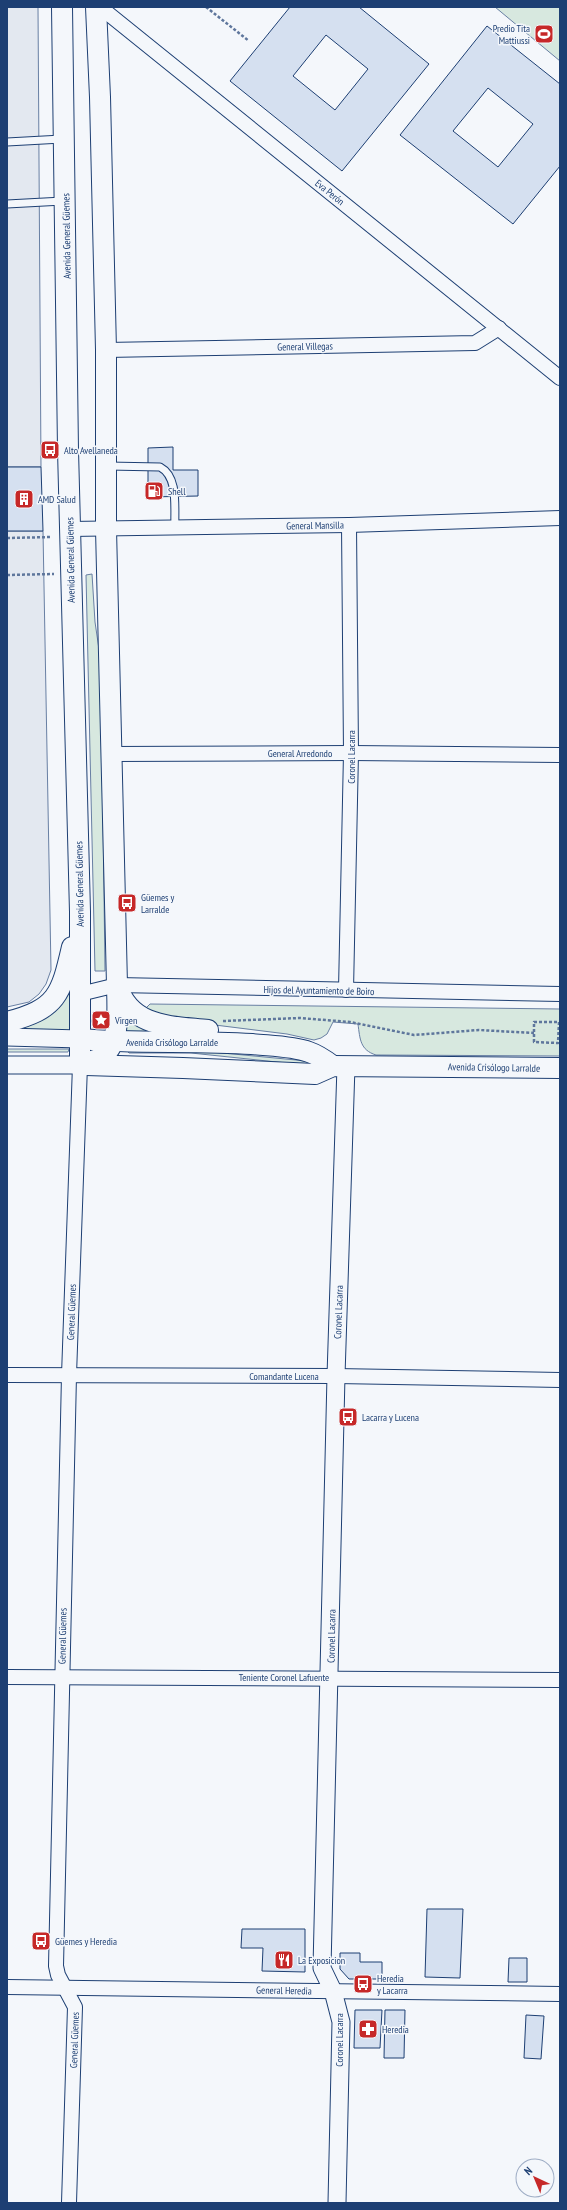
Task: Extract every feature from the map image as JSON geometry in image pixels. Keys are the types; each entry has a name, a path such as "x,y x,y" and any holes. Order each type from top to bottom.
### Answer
{"main road":[{"name":"Avenida General Güemes","path":"62,7 70,574 80,912 80,1065"},
{"path":"80,1065 101,1057 113,1042 116,1022 117,985 106,529 106,350 100,97 96,7"},
{"path":"7,1022 42,1010 56,994 65,976 80,912"},
{"path":"117,985 121,996 132,1010 137,1015 153,1023 233,1033 265,1045"},
{"name":"Avenida Crisólogo Larralde","path":"80,1040 113,1042 200,1041 265,1045 307,1051 339,1066"},
{"name":"Avenida Crisólogo Larralde","path":"80,1065 315,1074 339,1066 560,1068"}],"street":[{"name":"Eva Perón","path":"100,7 560,378"},
{"name":"General Villegas","path":"106,350 475,343 499,328"},
{"name":"General Mansilla","path":"70,533 106,529 349,525 560,518"},
{"name":"Coronel Lacarra","path":"346,990 351,753 349,525"},
{"name":"General Arredondo","path":"111,754 351,753 560,755"},
{"name":"Hijos del Ayuntamiento de Boiro","path":"80,994 117,985 560,994"},
{"name":"Avenida Crisólogo Larralde","path":"7,1037 80,1040"},
{"name":"Avenida Crisólogo Larralde","path":"7,1065 80,1065"},
{"name":"General Güemes","path":"69,2203 75,2007 56,1966 61,1678 69,1375 80,1065"},
{"name":"Coronel Lacarra","path":"337,2203 341,2022 333,1991 322,1968 336,1376 339,1066"},
{"name":"Comandante Lucena","path":"7,1375 336,1376 560,1380"},
{"name":"Teniente Coronel Lafuente","path":"7,1677 330,1677 560,1680"},
{"name":"General Heredia","path":"7,1986 560,1994"}],"lane":[{"path":"7,142 64,139"},
{"path":"7,204 65,201"},
{"path":"106,466 160,467 168,471 172,479 175,527"}],"path":[{"path":"206,7 249,41"},
{"path":"7,538 70,533"},
{"path":"7,575 70,574"},
{"path":"218,1022 300,1018 350,1022 414,1035 479,1030 534,1033"},
{"path":"534,1022 559,1022 559,1028 558,1043 534,1042 534,1022"}],"shaded area":[{"path":"7,7 38,7 41,467 7,467"},
{"name":"Predio Tita Mattiussi","path":"495,7 560,7 560,61"},
{"path":"7,531 43,531 51,970 46,984 39,994 29,1002 7,1007"},
{"path":"92,574 95,622 101,663 105,971 95,971 86,575"},
{"path":"70,981 72,1034 7,1031"},
{"path":"150,1004 560,1009 560,1056 376,1055 364,1047 360,1039 358,1024 333,1022 327,1034 314,1040 287,1034 159,1018 146,1008"},
{"path":"125,1006 158,1032 126,1035"},
{"path":"97,1013 103,1013 108,1018 106,1027 103,1029 97,1029 92,1024 92,1018"},
{"path":"7,1049 69,1049 68,1052 7,1052"},
{"path":"191,1050 317,1062 315,1066 191,1053 129,1053 127,1051"}],"building":[{"path":"290,7 359,7 429,64 342,171 230,81","holes":["326,35 368,69 335,110 293,76"]},
{"path":"487,26 560,84 560,166 513,224 400,135","holes":["488,88 533,124 498,167 453,131"]},
{"path":"173,447 173,470 198,470 198,496 148,497 148,448"},
{"name":"AMD Salud","path":"7,467 41,467 43,531 7,531"},
{"path":"427,1909 463,1909 460,1978 425,1977"},
{"name":"La Exposicion","path":"242,1929 305,1929 305,1972 262,1971 263,1948 241,1948"},
{"path":"340,1953 360,1953 360,1962 382,1962 382,1979 349,1979 340,1969"},
{"path":"509,1958 527,1958 527,1982 508,1982"},
{"name":"Heredia","path":"355,2010 382,2010 380,2048 354,2048"},
{"path":"385,2010 405,2010 404,2058 384,2058"},
{"path":"526,2015 544,2016 541,2059 524,2058"}],"place":[{"name":"Predio Tita Mattiussi","path":"544,34"},
{"name":"Alto Avellaneda","path":"50,450"},
{"name":"Shell","path":"154,491"},
{"name":"AMD Salud","path":"24,499"},
{"name":"Güemes y Larralde","path":"127,903"},
{"name":"Virgen","path":"101,1020"},
{"name":"Lacarra y Lucena","path":"348,1417"},
{"name":"Güemes y Heredia","path":"41,1941"},
{"name":"La Exposicion","path":"284,1960"},
{"name":"Heredia y Lacarra","path":"363,1984"},
{"name":"Heredia","path":"368,2029"}]}
